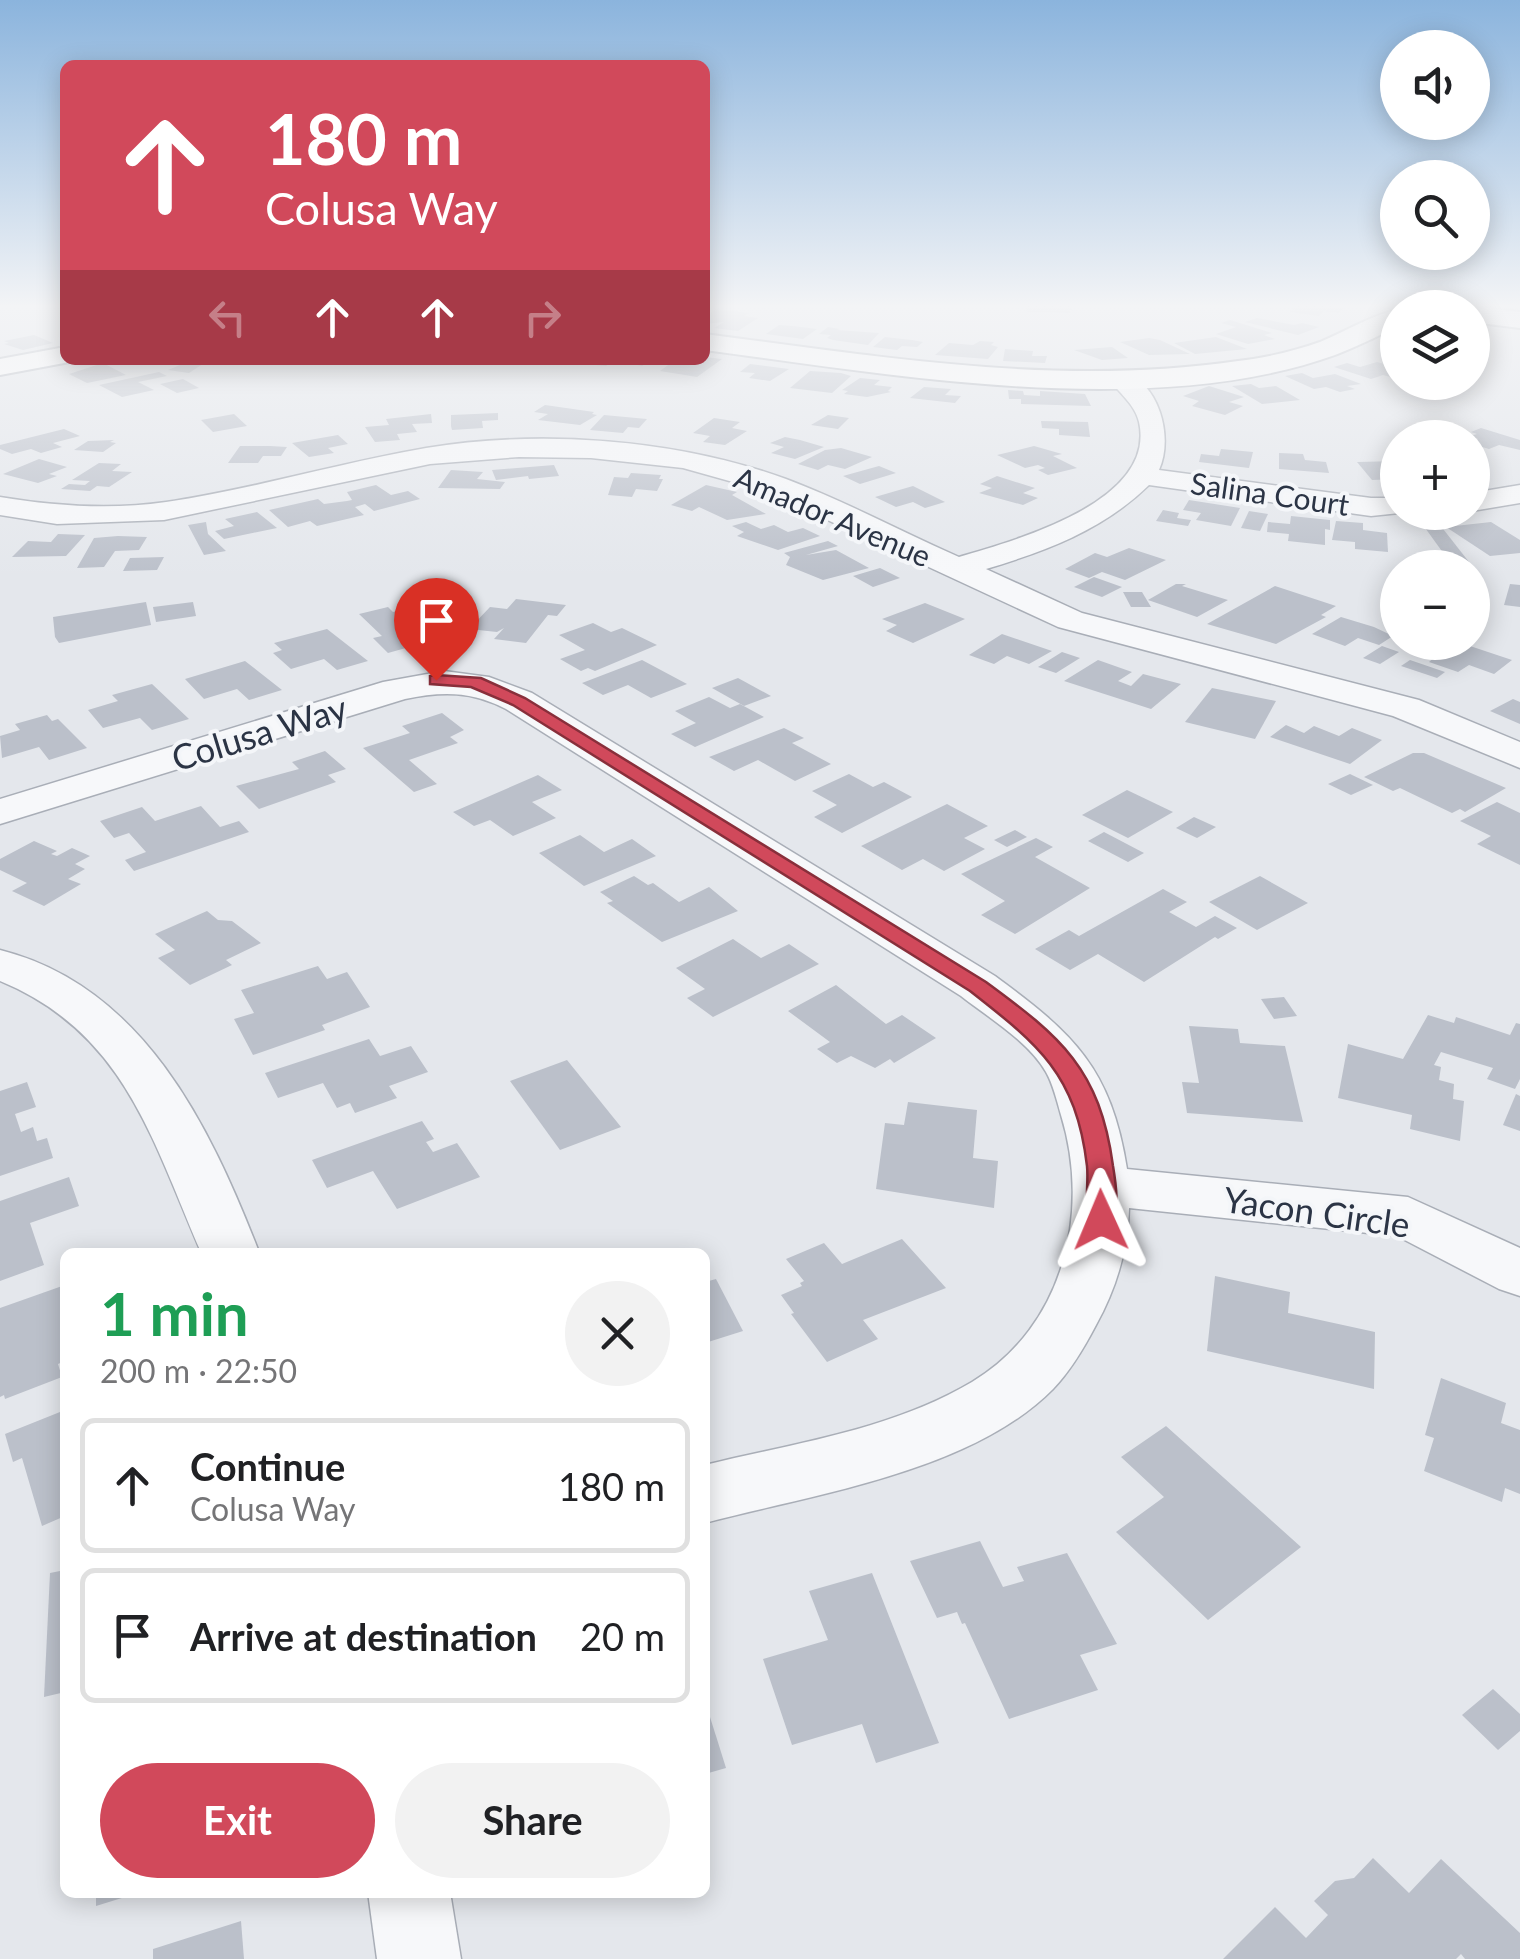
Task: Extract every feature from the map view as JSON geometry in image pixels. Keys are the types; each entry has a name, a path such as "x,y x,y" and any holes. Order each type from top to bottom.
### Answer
{"street":[{"path":"954,569 1031,545 1104,512 1142,476 1152,449 1153,424 1136,395"},
{"name":"Amador Avenue","path":"0,506 87,516 164,511 430,456 519,449 591,450 685,460 775,485 1070,620 1406,708 1520,756"},
{"name":"Salina Court","path":"1142,476 1380,507"},
{"path":"1490,499 1520,494"},
{"name":"Colusa Way","path":"0,812 436,680 474,682 519,701 978,986 1024,1021 1066,1062 1095,1128 1102,1186 1101,1220 1090,1278 1056,1344 1000,1396 918,1436 710,1493"},
{"path":"0,964 21,970 80,1003 119,1036 152,1078 228,1248"},
{"name":"Yacon Circle","path":"1102,1186 1408,1216 1520,1274"},
{"path":"410,1898 419,1959"}],"building":[{"path":"913,395 961,396 955,403 910,398"},
{"path":"1009,395 1086,395 1091,406 1021,404 1021,399 1009,399"},
{"path":"1248,395 1292,395 1300,400 1262,404"},
{"path":"1183,396 1244,397 1229,402 1243,406 1225,415 1192,406 1199,401"},
{"path":"545,405 597,415 580,425 538,420 548,414 534,412"},
{"path":"498,413 498,420 482,421 483,428 452,430 451,415"},
{"path":"234,414 247,426 213,432 201,420"},
{"path":"431,414 432,423 412,424 417,432 397,434 400,440 375,442 365,427 389,425 386,419"},
{"path":"604,415 647,419 639,428 628,427 623,433 590,430"},
{"path":"828,415 849,418 838,429 811,425"},
{"path":"714,418 740,422 732,428 747,431 725,445 703,442 710,436 693,433"},
{"path":"1041,421 1088,422 1090,437 1059,435 1059,429 1042,428"},
{"path":"64,429 80,436 53,443 62,447 41,453 31,449 12,454 0,449 0,445"},
{"path":"1490,431 1520,440 1520,450 1499,445 1490,449"},
{"path":"338,435 348,444 328,448 334,453 309,457 292,443"},
{"path":"785,437 824,447 795,459 771,453 784,447 770,443"},
{"path":"114,440 110,442 116,443 103,452 74,450 88,441"},
{"path":"240,446 287,447 281,456 263,456 258,463 228,463"},
{"path":"1034,446 1062,454 1053,456 1077,468 1048,475 1038,470 1045,468 1038,465 1025,468 997,455"},
{"path":"841,448 872,457 845,469 828,465 818,470 798,464 825,450"},
{"path":"1221,449 1253,452 1249,468 1199,462 1201,454 1219,456"},
{"path":"1279,453 1303,454 1305,460 1326,462 1329,473 1279,469"},
{"path":"39,459 67,467 49,474 57,476 38,483 3,474"},
{"path":"1380,461 1380,480 1372,480 1357,462"},
{"path":"99,463 121,464 112,471 132,472 109,487 97,486 90,491 61,489 69,484 85,485 90,481 72,480"},
{"path":"554,465 559,476 496,480 492,470"},
{"path":"879,466 896,473 860,484 843,476"},
{"path":"451,470 483,472 477,479 505,482 500,489 438,488"},
{"path":"631,473 661,475 659,479 663,479 657,491 636,489 632,497 608,495 614,477 628,478"},
{"path":"997,476 1035,488 1023,493 1038,498 1023,505 979,493 992,488 980,484"},
{"path":"376,485 391,495 408,491 420,499 374,511 365,504 355,507 364,515 317,526 310,521 288,527 269,510 318,499 324,504 352,500 347,492"},
{"path":"706,485 737,492 732,495 766,514 727,520 699,507 692,511 671,505"},
{"path":"913,486 945,502 925,508 913,502 896,507 875,497"},
{"path":"1189,500 1240,508 1231,526 1196,520 1201,513 1183,510"},
{"path":"1163,510 1191,520 1188,526 1156,521"},
{"path":"1249,511 1268,514 1260,531 1241,528"},
{"path":"257,512 277,528 224,539 215,531 234,526 225,519"},
{"path":"1291,516 1330,520 1330,530 1325,529 1325,545 1288,541 1289,534 1267,532 1268,522 1290,524"},
{"path":"1336,521 1363,523 1363,530 1387,533 1388,550 1355,549 1355,542 1332,540"},
{"path":"206,522 208,534 226,551 204,555 188,525"},
{"path":"746,522 761,529 774,525 788,532 803,528 820,536 778,550 737,536 744,532 732,526"},
{"path":"1490,522 1520,540 1520,553 1490,556 1490,550 1481,550 1451,530 1490,530"},
{"path":"1427,530 1444,530 1460,550 1441,550"},
{"path":"58,534 85,535 66,556 12,557 28,541 51,542"},
{"path":"147,537 139,550 115,551 104,567 77,568 94,538"},
{"path":"828,541 838,546 806,555 836,550 869,568 823,580 786,565 790,557 784,553"},
{"path":"1129,548 1166,560 1125,580 1102,572 1089,578 1065,569 1095,553 1107,557"},
{"path":"164,557 157,570 123,571 130,558"},
{"path":"880,568 900,578 873,587 853,576"},
{"path":"1094,577 1122,587 1102,597 1074,587"},
{"path":"1176,584 1228,600 1197,617 1148,600"},
{"path":"1510,584 1520,585 1520,607 1504,605"},
{"path":"1275,586 1336,606 1321,615 1326,617 1276,644 1207,624"},
{"path":"1123,592 1142,592 1151,607 1131,607"},
{"path":"516,599 566,605 557,616 548,615 526,643 494,639 504,628 497,632 469,629 490,607 507,609"},
{"path":"146,602 151,625 59,643 55,637 53,617"},
{"path":"193,602 196,616 156,622 153,607"},
{"path":"925,603 965,619 913,643 886,631 897,625 882,619"},
{"path":"426,604 449,623 408,633 420,644 388,653 373,638 382,636 359,614 388,607 393,612"},
{"path":"1341,617 1380,630 1380,644 1358,638 1345,646 1312,634"},
{"path":"593,623 611,632 622,628 657,645 595,671 581,671 560,659 585,650 559,635"},
{"path":"327,629 368,661 337,670 324,659 291,669 273,653 282,650 274,643"},
{"path":"1002,634 1052,651 1029,664 1007,656 994,664 969,655"},
{"path":"1380,647 1380,660 1386,660 1380,664 1363,658"},
{"path":"1062,652 1080,658 1056,673 1038,667"},
{"path":"1490,653 1512,660 1494,674 1469,665 1458,672 1429,662 1490,660"},
{"path":"642,660 687,684 651,698 628,685 603,695 582,683"},
{"path":"1098,660 1132,672 1118,681 1131,686 1143,674 1181,684 1151,709 1064,681"},
{"path":"1410,660 1445,672 1437,678 1401,666"},
{"path":"245,661 282,690 249,700 237,689 204,699 185,679"},
{"path":"738,678 771,696 744,706 712,688"},
{"path":"152,684 189,719 152,730 140,718 103,728 88,710 118,701 112,695"},
{"path":"1212,688 1276,701 1255,739 1185,722"},
{"path":"709,697 730,708 740,704 764,717 695,747 671,734 696,723 675,711"},
{"path":"1513,699 1520,702 1520,724 1490,711"},
{"path":"442,713 464,730 450,737 458,743 409,760 437,784 414,792 363,748 410,733 402,726"},
{"path":"47,715 52,721 58,719 87,748 49,760 39,747 2,758 0,736 20,730 15,724"},
{"path":"1286,725 1304,733 1314,726 1339,736 1352,728 1382,740 1350,764 1270,737"},
{"path":"784,728 804,738 792,743 831,764 795,781 758,760 734,771 709,757"},
{"path":"325,751 346,769 328,775 336,782 259,809 236,786 299,769 292,762"},
{"path":"1413,753 1424,753 1506,788 1465,812 1460,809 1452,813 1400,788 1393,791 1364,777"},
{"path":"849,774 873,787 884,782 912,797 842,833 814,817 837,805 812,791"},
{"path":"1350,774 1373,785 1351,795 1328,784"},
{"path":"538,775 562,790 532,802 556,818 513,836 490,820 474,826 453,812"},
{"path":"1127,790 1173,812 1128,838 1082,815"},
{"path":"1497,802 1520,813 1520,865 1477,844 1491,836 1460,821"},
{"path":"947,804 988,826 964,838 985,849 944,871 923,859 902,870 861,846"},
{"path":"201,806 220,827 239,821 249,832 134,871 125,860 146,852 129,833 114,838 100,821 142,807 155,821"},
{"path":"1194,817 1216,827 1197,838 1176,828"},
{"path":"1015,830 1027,837 1007,847 994,840"},
{"path":"1104,832 1144,853 1128,862 1088,841"},
{"path":"580,835 604,852 632,839 656,856 584,886 539,853"},
{"path":"1036,838 1053,847 1035,857 1090,888 1015,934 981,915 1005,901 961,874"},
{"path":"34,841 57,851 51,854 57,856 72,848 90,856 75,864 85,869 68,879 81,884 44,906 12,891 27,883 0,870 0,859"},
{"path":"634,876 648,885 653,883 679,902 709,887 738,911 662,942 607,903 613,901 600,892"},
{"path":"1260,876 1308,903 1257,930 1209,902"},
{"path":"1163,889 1187,902 1169,912 1196,927 1215,916 1237,928 1215,937 1144,982 1098,954 1070,970 1035,949 1069,930 1079,936"},
{"path":"207,911 218,920 232,921 261,943 226,960 232,965 190,985 158,958 175,950 155,934"},
{"path":"733,939 761,958 789,944 819,964 713,1017 687,998 705,989 676,968"},
{"path":"318,966 327,979 347,972 370,1007 322,1025 325,1030 253,1055 234,1019 254,1013 241,990"},
{"path":"836,985 886,1024 902,1015 936,1038 894,1063 890,1059 875,1068 851,1056 837,1063 817,1049 830,1042 788,1011"},
{"path":"1284,997 1297,1016 1274,1019 1261,999"},
{"path":"1428,1015 1454,1023 1456,1017 1510,1035 1516,1023 1520,1024 1520,1079 1515,1089 1487,1079 1493,1068 1441,1052 1434,1065 1441,1067 1439,1080 1454,1084 1453,1099 1464,1101 1460,1141 1410,1129 1412,1115 1338,1098 1348,1044 1403,1059"},
{"path":"1189,1026 1238,1029 1240,1043 1285,1046 1303,1122 1187,1113 1182,1082 1199,1083"},
{"path":"369,1039 380,1056 411,1046 428,1072 389,1086 397,1098 355,1113 350,1103 337,1108 323,1083 278,1098 265,1073"},
{"path":"567,1060 621,1127 560,1150 510,1081"},
{"path":"27,1082 36,1107 15,1114 21,1132 33,1127 37,1141 47,1138 53,1158 0,1176 0,1091"},
{"path":"1516,1094 1520,1096 1520,1131 1503,1125"},
{"path":"908,1102 977,1110 973,1158 998,1161 994,1208 876,1189 885,1123 904,1125"},
{"path":"422,1121 434,1139 426,1142 433,1152 457,1143 480,1177 397,1209 373,1171 327,1188 312,1160"},
{"path":"69,1177 79,1206 30,1223 44,1265 0,1281 0,1201"},
{"path":"902,1239 946,1288 863,1320 878,1339 827,1362 781,1295 802,1286 804,1281 786,1259 824,1243 842,1264"},
{"path":"1215,1276 1290,1292 1288,1313 1375,1332 1374,1389 1207,1351"},
{"path":"716,1279 743,1331 710,1341 710,1281"},
{"path":"60,1287 60,1378 5,1399 4,1395 0,1397 0,1308"},
{"path":"1441,1378 1506,1403 1501,1423 1520,1430 1520,1494 1505,1488 1502,1502 1424,1471 1434,1438 1425,1435"},
{"path":"60,1412 60,1518 42,1526 22,1458 13,1462 5,1434"},
{"path":"1166,1426 1301,1547 1208,1620 1116,1532 1164,1497 1121,1457"},
{"path":"980,1541 1003,1587 1024,1581 1017,1567 1067,1553 1117,1644 1080,1655 1098,1690 1009,1719 965,1623 962,1624 957,1612 937,1618 910,1561"},
{"path":"60,1571 60,1693 44,1697 50,1573"},
{"path":"872,1573 939,1743 876,1763 862,1724 792,1745 763,1659 828,1640 809,1591"},
{"path":"1493,1689 1520,1714 1520,1731 1498,1750 1462,1715"},
{"path":"710,1717 726,1768 710,1773"},
{"path":"1373,1858 1409,1893 1441,1859 1520,1933 1520,1959 1465,1959 1461,1954 1456,1959 1223,1959 1275,1907 1306,1938 1328,1915 1314,1901 1335,1881 1354,1878"},
{"path":"96,1898 122,1898 96,1906"},
{"path":"241,1921 244,1959 153,1959 153,1949"}],"route":[{"path":"436,680 497,688 978,986 1024,1021 1066,1062 1095,1128 1102,1186 1101,1220"}]}
